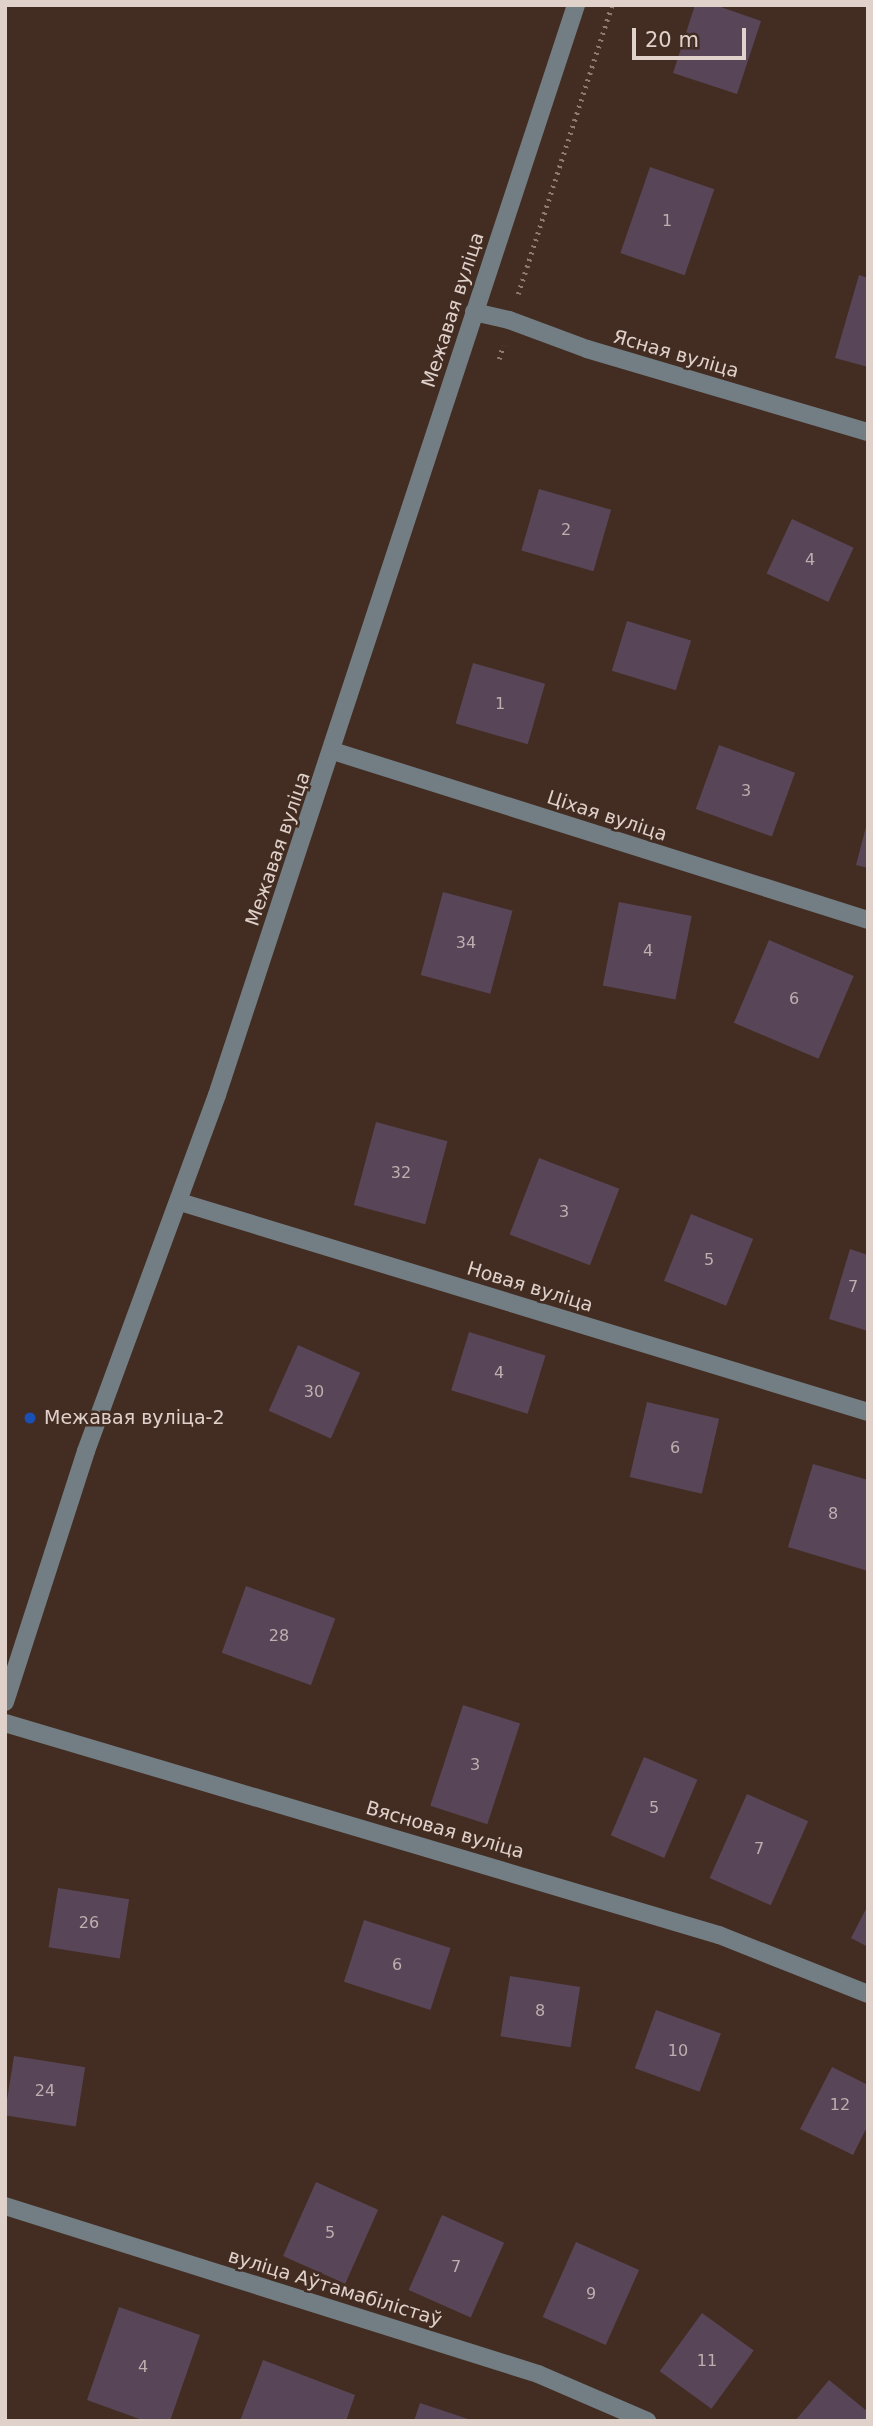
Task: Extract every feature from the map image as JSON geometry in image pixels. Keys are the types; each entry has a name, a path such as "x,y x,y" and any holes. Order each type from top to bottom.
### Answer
{"street":[{"name":"Межавая вуліца","path":"5,1702 86,1451 180,1202 333,751 576,5"},
{"name":"Ясная вуліца","path":"474,312 509,320 587,349 868,432"},
{"name":"Ціхая вуліца","path":"333,751 868,920"},
{"name":"Новая вуліца","path":"180,1202 868,1412"},
{"name":"Вясновая вуліца","path":"5,1723 719,1935 868,1994"},
{"name":"вуліца Аўтамабілістаў","path":"5,2206 538,2374 647,2421"}],"path":[{"path":"499,359 509,320 612,5"}],"building":[{"path":"695,5 715,5 761,21 737,94 673,73"},
{"path":"650,167 714,189 685,275 620,253"},
{"path":"859,275 868,278 868,367 835,358"},
{"path":"539,489 611,510 593,571 521,551"},
{"path":"792,519 854,548 828,602 767,573"},
{"path":"627,621 691,641 676,690 612,671"},
{"path":"473,663 545,684 528,744 456,724"},
{"path":"719,745 795,773 772,837 696,809"},
{"path":"868,823 868,868 856,865"},
{"path":"443,892 513,911 490,994 421,975"},
{"path":"619,902 692,916 675,1000 603,985"},
{"path":"769,940 854,976 819,1059 734,1023"},
{"path":"376,1122 447,1141 425,1224 354,1205"},
{"path":"539,1158 619,1189 590,1265 510,1235"},
{"path":"691,1214 753,1239 726,1306 664,1281"},
{"path":"850,1249 868,1255 868,1331 829,1319"},
{"path":"469,1332 546,1355 528,1414 451,1390"},
{"path":"298,1345 360,1373 331,1438 269,1411"},
{"path":"647,1402 719,1419 702,1494 630,1477"},
{"path":"813,1464 868,1480 868,1571 788,1547"},
{"path":"246,1586 335,1618 311,1685 222,1653"},
{"path":"463,1705 520,1724 487,1824 430,1806"},
{"path":"644,1757 697,1780 664,1858 611,1835"},
{"path":"747,1794 808,1821 771,1905 710,1878"},
{"path":"58,1888 129,1899 120,1959 49,1947"},
{"path":"868,1905 868,1947 851,1938"},
{"path":"364,1920 451,1948 430,2010 344,1982"},
{"path":"510,1976 580,1987 571,2047 500,2036"},
{"path":"656,2010 721,2034 700,2092 635,2068"},
{"path":"14,2056 85,2067 76,2127 5,2115"},
{"path":"832,2067 868,2085 868,2125 853,2155 800,2129"},
{"path":"316,2182 378,2210 345,2284 283,2256"},
{"path":"442,2215 504,2243 471,2318 409,2290"},
{"path":"576,2242 639,2270 606,2345 543,2317"},
{"path":"119,2307 200,2335 170,2421 145,2421 87,2400"},
{"path":"702,2313 754,2351 711,2409 660,2371"},
{"path":"263,2360 355,2395 346,2421 240,2421"},
{"path":"829,2380 868,2412 868,2421 795,2421"},
{"path":"420,2403 471,2420 471,2421 414,2421"}],"place":[{"name":"Межавая вуліца-2","path":"30,1418"}]}
